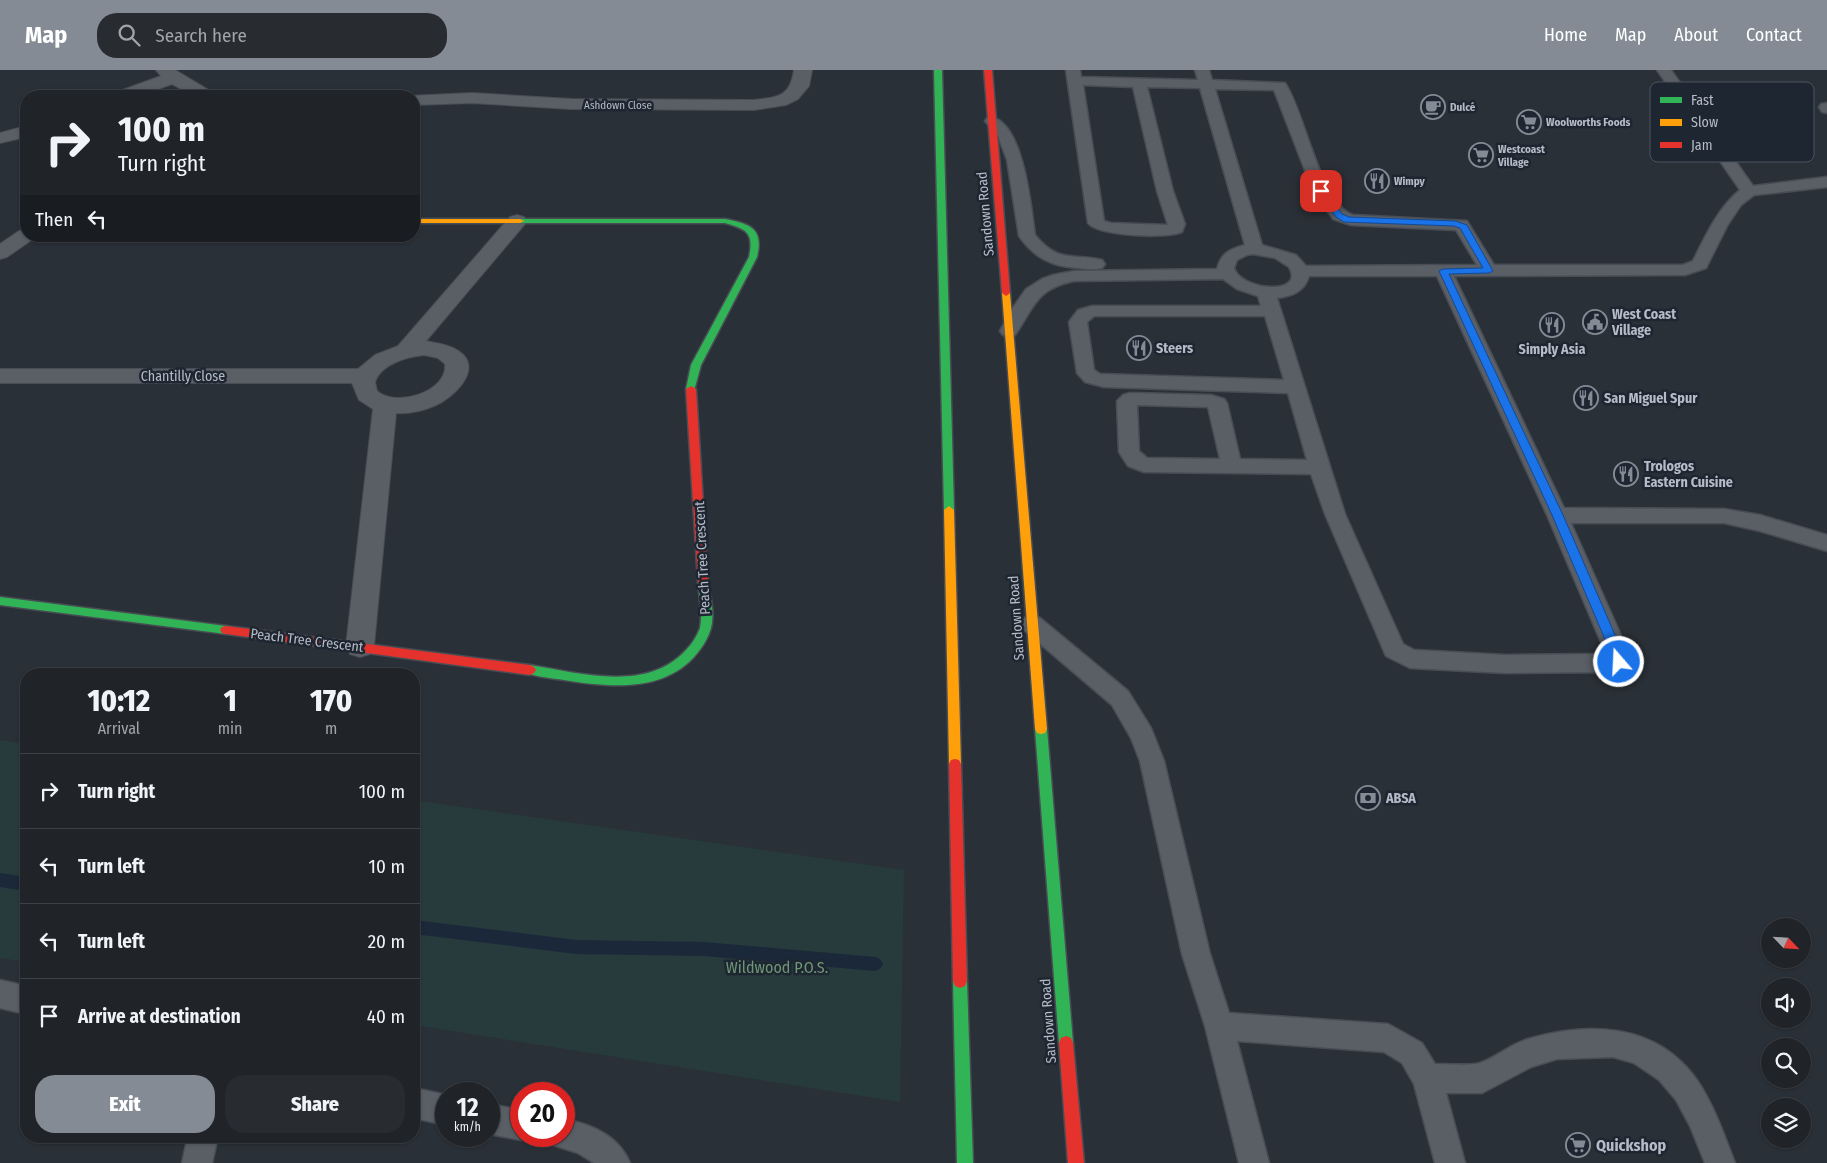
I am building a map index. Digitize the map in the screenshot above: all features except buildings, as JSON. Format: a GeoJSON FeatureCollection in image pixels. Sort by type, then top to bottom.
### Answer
{"type":"FeatureCollection","features":[{"type":"Feature","properties":{"kind":"main road"},"geometry":{"type":"LineString","coordinates":[[938,70],[965,1163]]}},
{"type":"Feature","properties":{"kind":"main road","name":"Sandown Road"},"geometry":{"type":"LineString","coordinates":[[988,70],[1076,1163]]}},
{"type":"Feature","properties":{"kind":"main road","name":"Peach Tree Crescent"},"geometry":{"type":"LineString","coordinates":[[0,601],[360,646],[622,682],[646,680],[663,674],[681,664],[692,654],[702,639],[706,626],[691,383],[696,365],[753,257],[758,244],[757,237],[751,230],[725,221],[420,221]]}},
{"type":"Feature","properties":{"kind":"street","name":"Ashdown Close"},"geometry":{"type":"LineString","coordinates":[[420,100],[472,98],[571,104],[754,105],[779,101],[793,94],[800,86],[803,70]]}},
{"type":"Feature","properties":{"kind":"street"},"geometry":{"type":"LineString","coordinates":[[136,90],[169,74],[196,90]]}},
{"type":"Feature","properties":{"kind":"street"},"geometry":{"type":"LineString","coordinates":[[1,138],[20,133]]}},
{"type":"Feature","properties":{"kind":"street"},"geometry":{"type":"LineString","coordinates":[[406,350],[517,221]]}},
{"type":"Feature","properties":{"kind":"street"},"geometry":{"type":"LineString","coordinates":[[0,253],[20,239]]}},
{"type":"Feature","properties":{"kind":"street"},"geometry":{"type":"LineString","coordinates":[[424,348],[445,353],[457,364],[458,372],[455,380],[444,391],[429,400],[403,406],[385,405],[371,398],[366,392],[364,384],[366,376],[373,367],[384,359],[406,350],[424,348]]}},
{"type":"Feature","properties":{"kind":"street","name":"Chantilly Close"},"geometry":{"type":"LineString","coordinates":[[0,376],[366,376]]}},
{"type":"Feature","properties":{"kind":"street"},"geometry":{"type":"LineString","coordinates":[[360,646],[385,405]]}},
{"type":"Feature","properties":{"kind":"lane"},"geometry":{"type":"LineString","coordinates":[[1664,70],[1672,82]]}},
{"type":"Feature","properties":{"kind":"lane"},"geometry":{"type":"LineString","coordinates":[[1139,82],[1165,191],[1178,224],[1172,230],[1101,226],[1096,223],[1074,75],[1139,82],[1203,76],[1280,86],[1321,191],[1339,216],[1351,220],[1461,225],[1489,271]]}},
{"type":"Feature","properties":{"kind":"lane"},"geometry":{"type":"LineString","coordinates":[[1203,76],[1255,249]]}},
{"type":"Feature","properties":{"kind":"lane"},"geometry":{"type":"LineString","coordinates":[[992,121],[1005,136],[1015,160],[1027,236],[1042,253],[1063,262],[1226,268],[1242,287],[1269,302],[1319,466],[1336,514],[1393,648],[1399,654],[1410,659],[1505,664],[1618,662],[1619,658],[1557,515],[1443,271]]}},
{"type":"Feature","properties":{"kind":"lane"},"geometry":{"type":"LineString","coordinates":[[1729,162],[1749,191]]}},
{"type":"Feature","properties":{"kind":"lane"},"geometry":{"type":"LineString","coordinates":[[1300,271],[1685,270],[1700,264],[1719,226],[1735,202],[1749,191],[1827,182]]}},
{"type":"Feature","properties":{"kind":"lane"},"geometry":{"type":"LineString","coordinates":[[1226,268],[1234,254],[1255,249],[1270,250],[1284,255],[1294,262],[1300,271],[1300,280],[1293,287],[1281,292],[1269,302],[1092,311],[1084,314],[1078,322],[1085,370],[1094,379],[1108,381],[1296,387]]}},
{"type":"Feature","properties":{"kind":"lane"},"geometry":{"type":"LineString","coordinates":[[1009,331],[1024,303],[1034,290],[1054,279],[1074,276],[1226,268]]}},
{"type":"Feature","properties":{"kind":"lane"},"geometry":{"type":"LineString","coordinates":[[1232,465],[1217,403],[1128,400],[1126,402],[1129,452],[1131,458],[1139,463],[1150,466],[1319,466]]}},
{"type":"Feature","properties":{"kind":"lane"},"geometry":{"type":"LineString","coordinates":[[1557,515],[1724,516],[1760,523],[1827,543]]}},
{"type":"Feature","properties":{"kind":"lane"},"geometry":{"type":"LineString","coordinates":[[1032,624],[1120,698],[1142,735],[1152,761],[1196,954],[1219,1026],[1254,1163]]}},
{"type":"Feature","properties":{"kind":"lane"},"geometry":{"type":"LineString","coordinates":[[0,994],[20,999]]}},
{"type":"Feature","properties":{"kind":"lane"},"geometry":{"type":"LineString","coordinates":[[1219,1026],[1388,1038],[1412,1053],[1427,1079],[1450,1163]]}},
{"type":"Feature","properties":{"kind":"lane"},"geometry":{"type":"LineString","coordinates":[[1427,1079],[1482,1078],[1525,1054],[1557,1045],[1613,1043],[1641,1050],[1669,1070],[1686,1090],[1701,1116],[1720,1163]]}},
{"type":"Feature","properties":{"kind":"lane"},"geometry":{"type":"LineString","coordinates":[[420,1104],[435,1108]]}},
{"type":"Feature","properties":{"kind":"lane"},"geometry":{"type":"LineString","coordinates":[[575,1136],[602,1149],[614,1163]]}},
{"type":"Feature","properties":{"kind":"lane"},"geometry":{"type":"LineString","coordinates":[[198,1163],[202,1143]]}},
{"type":"Feature","properties":{"kind":"green space"},"geometry":{"type":"Polygon","coordinates":[[[0,740],[20,743],[20,961],[0,958],[0,740]]]}},
{"type":"Feature","properties":{"kind":"green space","name":"Wildwood P.O.S."},"geometry":{"type":"Polygon","coordinates":[[[420,801],[904,870],[900,1102],[420,1026],[420,801]]]}},
{"type":"Feature","properties":{"kind":"waterway"},"geometry":{"type":"LineString","coordinates":[[0,880],[20,883]]}},
{"type":"Feature","properties":{"kind":"waterway"},"geometry":{"type":"LineString","coordinates":[[420,928],[576,947],[704,949],[875,964]]}},
{"type":"Feature","properties":{"kind":"traffic: fast"},"geometry":{"type":"LineString","coordinates":[[938,70],[949,510]]}},
{"type":"Feature","properties":{"kind":"traffic: fast"},"geometry":{"type":"LineString","coordinates":[[520,221],[725,221],[746,227],[751,231],[755,241],[753,257],[696,365],[691,389]]}},
{"type":"Feature","properties":{"kind":"traffic: fast"},"geometry":{"type":"LineString","coordinates":[[530,670],[618,681],[641,679],[662,674],[680,664],[695,648],[703,634],[706,619],[703,582]]}},
{"type":"Feature","properties":{"kind":"traffic: fast"},"geometry":{"type":"LineString","coordinates":[[0,601],[226,630]]}},
{"type":"Feature","properties":{"kind":"traffic: fast"},"geometry":{"type":"LineString","coordinates":[[1041,729],[1066,1043]]}},
{"type":"Feature","properties":{"kind":"traffic: fast"},"geometry":{"type":"LineString","coordinates":[[960,981],[965,1163]]}},
{"type":"Feature","properties":{"kind":"traffic: slow"},"geometry":{"type":"LineString","coordinates":[[420,221],[520,221]]}},
{"type":"Feature","properties":{"kind":"traffic: slow"},"geometry":{"type":"LineString","coordinates":[[1006,293],[1041,729]]}},
{"type":"Feature","properties":{"kind":"traffic: slow"},"geometry":{"type":"LineString","coordinates":[[949,510],[955,764]]}},
{"type":"Feature","properties":{"kind":"traffic: jam"},"geometry":{"type":"LineString","coordinates":[[988,70],[1006,293]]}},
{"type":"Feature","properties":{"kind":"traffic: jam"},"geometry":{"type":"LineString","coordinates":[[691,389],[703,582]]}},
{"type":"Feature","properties":{"kind":"traffic: jam"},"geometry":{"type":"LineString","coordinates":[[226,630],[530,670]]}},
{"type":"Feature","properties":{"kind":"traffic: jam"},"geometry":{"type":"LineString","coordinates":[[955,764],[960,981]]}},
{"type":"Feature","properties":{"kind":"traffic: jam"},"geometry":{"type":"LineString","coordinates":[[1066,1043],[1076,1163]]}},
{"type":"Feature","properties":{"kind":"place","name":"Dulcé"},"geometry":{"type":"Point","coordinates":[1433,107]}},
{"type":"Feature","properties":{"kind":"place","name":"Woolworths Foods"},"geometry":{"type":"Point","coordinates":[1529,122]}},
{"type":"Feature","properties":{"kind":"place","name":"Westcoast Village"},"geometry":{"type":"Point","coordinates":[1481,155]}},
{"type":"Feature","properties":{"kind":"place","name":"Wimpy"},"geometry":{"type":"Point","coordinates":[1377,181]}},
{"type":"Feature","properties":{"kind":"place","name":"West Coast Village"},"geometry":{"type":"Point","coordinates":[1595,322]}},
{"type":"Feature","properties":{"kind":"place","name":"Simply Asia"},"geometry":{"type":"Point","coordinates":[1552,325]}},
{"type":"Feature","properties":{"kind":"place","name":"Steers"},"geometry":{"type":"Point","coordinates":[1139,348]}},
{"type":"Feature","properties":{"kind":"place","name":"San Miguel Spur"},"geometry":{"type":"Point","coordinates":[1586,398]}},
{"type":"Feature","properties":{"kind":"place","name":"Trologos Eastern Cuisine"},"geometry":{"type":"Point","coordinates":[1626,474]}},
{"type":"Feature","properties":{"kind":"place","name":"ABSA"},"geometry":{"type":"Point","coordinates":[1368,798]}},
{"type":"Feature","properties":{"kind":"place","name":"Quickshop"},"geometry":{"type":"Point","coordinates":[1578,1145]}},
{"type":"Feature","properties":{"kind":"route"},"geometry":{"type":"LineString","coordinates":[[1321,191],[1339,216],[1347,220],[1455,223],[1464,227],[1489,271],[1443,271],[1557,515],[1619,658],[1619,662]]}}]}
